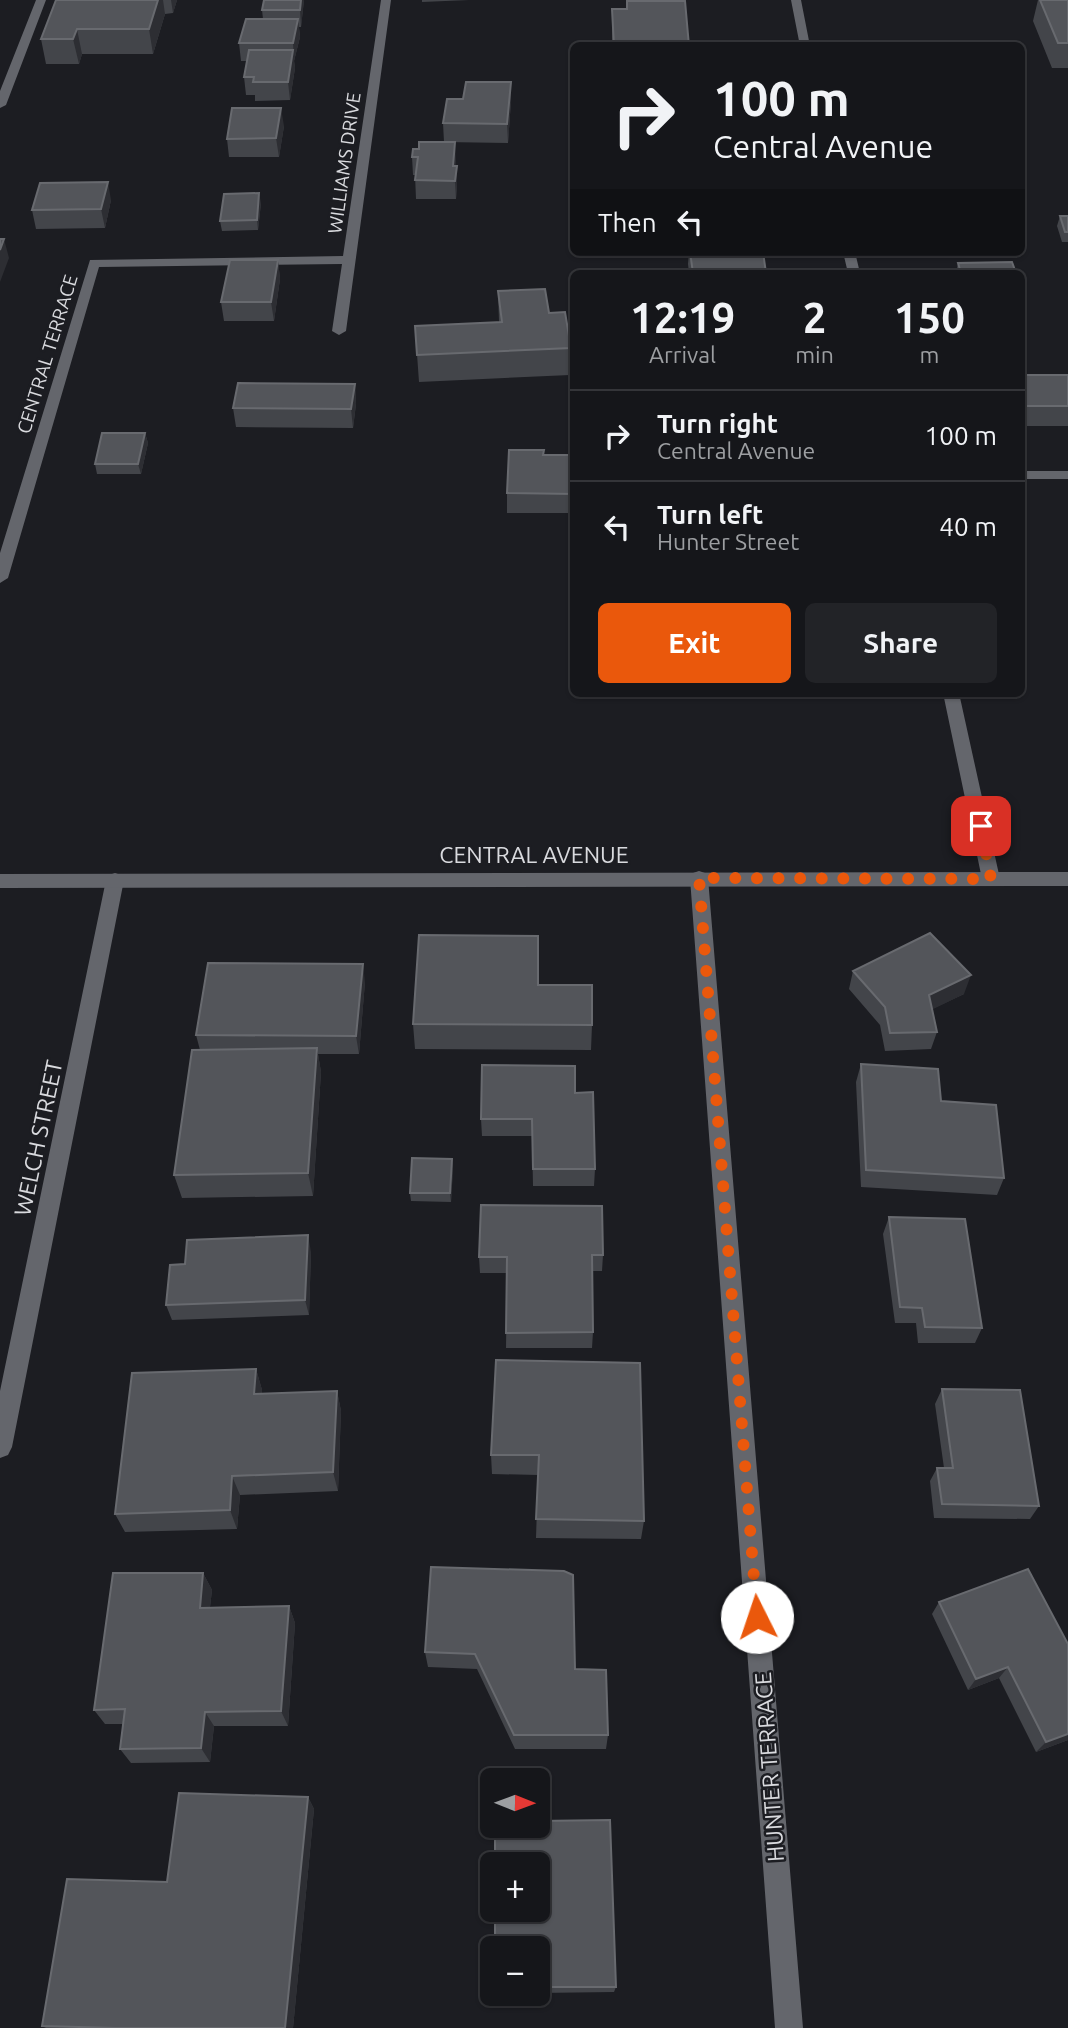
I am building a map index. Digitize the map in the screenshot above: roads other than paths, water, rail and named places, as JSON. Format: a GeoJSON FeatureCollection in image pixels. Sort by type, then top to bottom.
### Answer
{"type":"FeatureCollection","features":[{"type":"Feature","properties":{"kind":"street"},"geometry":{"type":"LineString","coordinates":[[0,105],[41,0]]}},
{"type":"Feature","properties":{"kind":"street","name":"WILLIAMS DRIVE"},"geometry":{"type":"LineString","coordinates":[[339,331],[386,0]]}},
{"type":"Feature","properties":{"kind":"street"},"geometry":{"type":"LineString","coordinates":[[796,0],[805,42]]}},
{"type":"Feature","properties":{"kind":"street","name":"CENTRAL TERRACE"},"geometry":{"type":"LineString","coordinates":[[0,578],[94,263],[348,260]]}},
{"type":"Feature","properties":{"kind":"street"},"geometry":{"type":"LineString","coordinates":[[1025,475],[1068,475]]}},
{"type":"Feature","properties":{"kind":"street"},"geometry":{"type":"LineString","coordinates":[[952,697],[991,879]]}},
{"type":"Feature","properties":{"kind":"street","name":"HUNTER TERRACE"},"geometry":{"type":"LineString","coordinates":[[699,878],[789,2028]]}},
{"type":"Feature","properties":{"kind":"street","name":"CENTRAL AVENUE"},"geometry":{"type":"LineString","coordinates":[[0,881],[1068,879]]}},
{"type":"Feature","properties":{"kind":"street","name":"WELCH STREET"},"geometry":{"type":"LineString","coordinates":[[0,1447],[115,880]]}}]}
